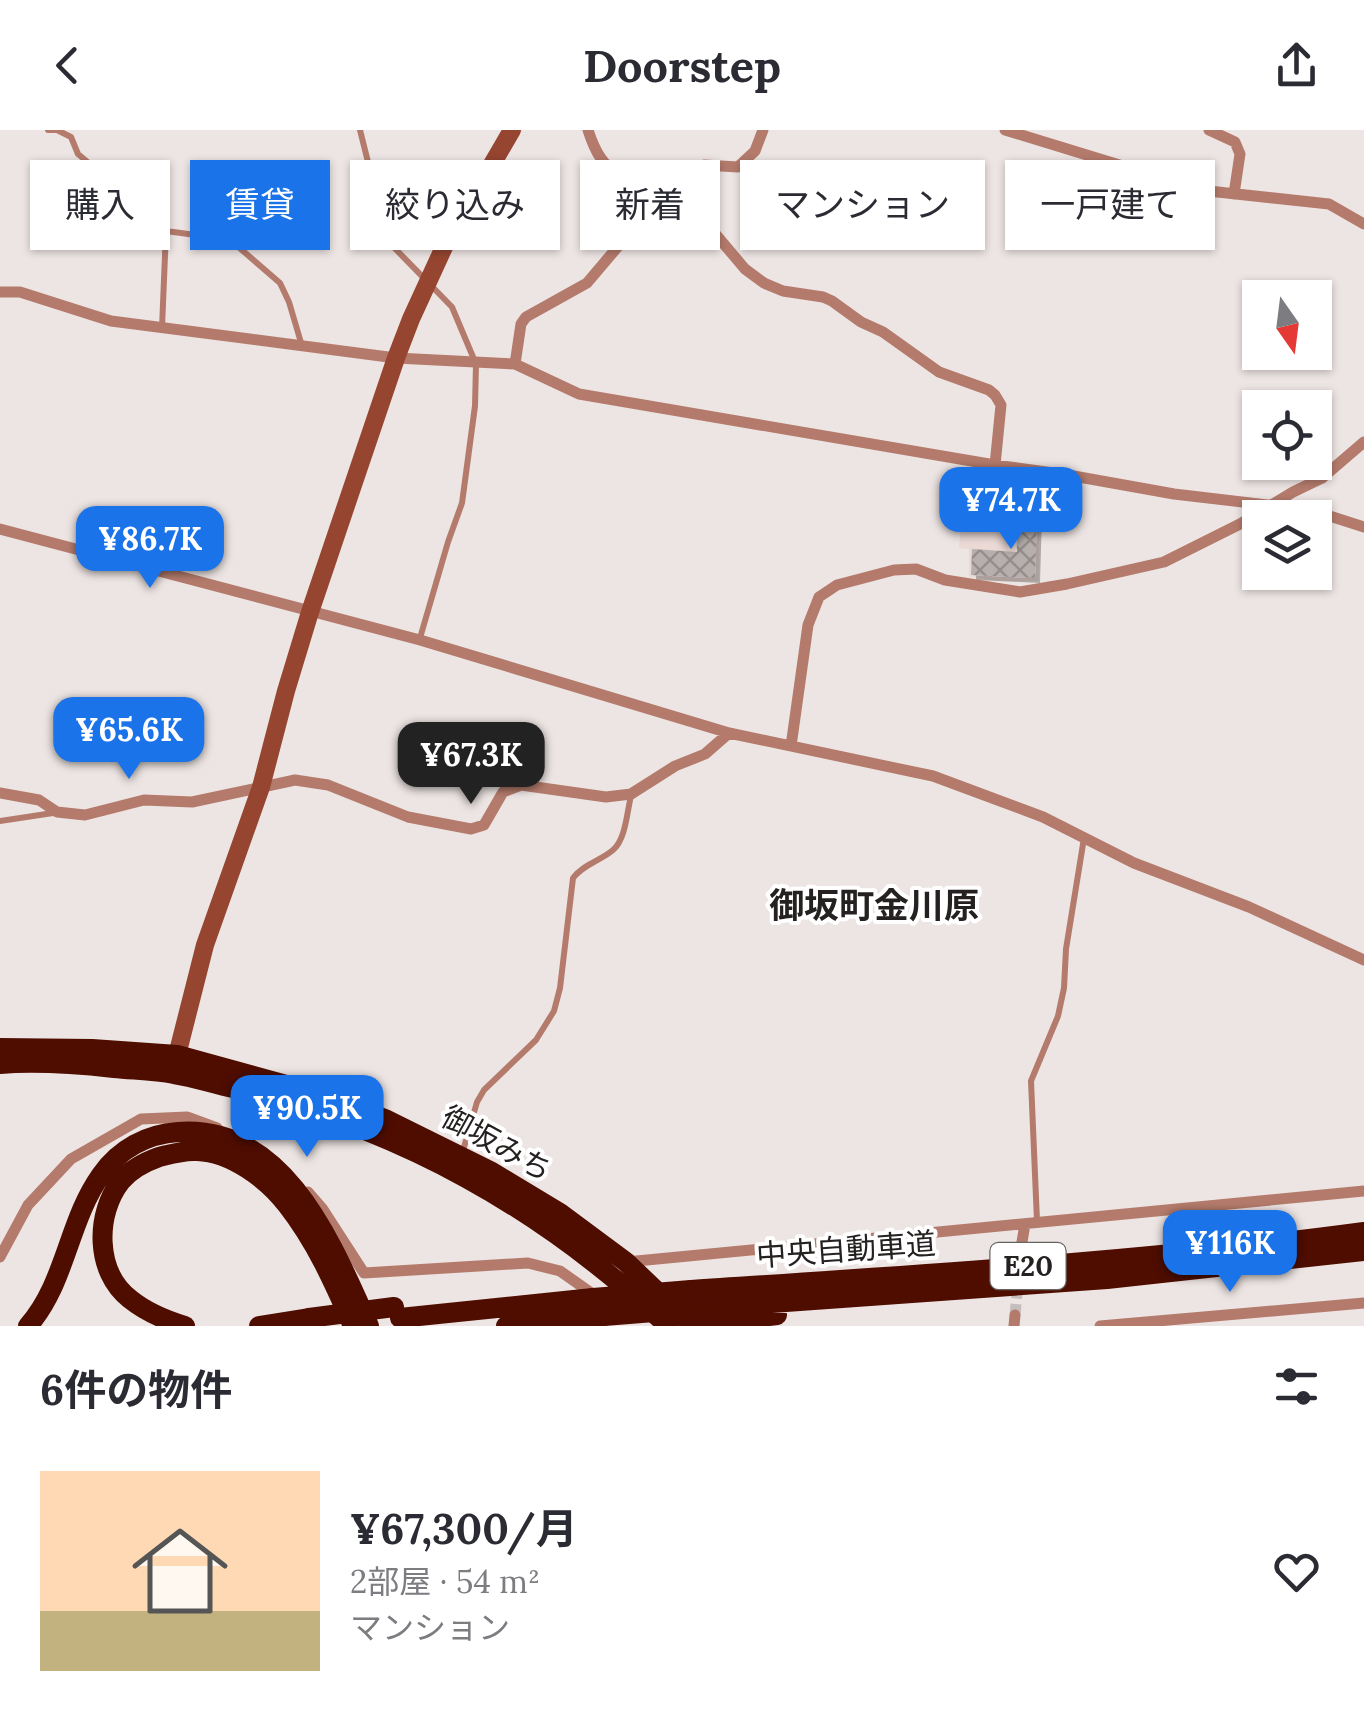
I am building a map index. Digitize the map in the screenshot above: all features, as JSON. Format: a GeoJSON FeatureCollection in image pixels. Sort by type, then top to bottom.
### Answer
{"type":"FeatureCollection","features":[{"type":"Feature","properties":{"kind":"highway","name":"御坂みち"},"geometry":{"type":"LineString","coordinates":[[0,1048],[92,1049],[326,1096],[461,1156],[560,1213],[702,1321]]}},
{"type":"Feature","properties":{"kind":"highway","name":"御坂みち"},"geometry":{"type":"LineString","coordinates":[[0,1064],[175,1064],[381,1136],[450,1168],[548,1226],[624,1285],[668,1326]]}},
{"type":"Feature","properties":{"kind":"highway"},"geometry":{"type":"LineString","coordinates":[[28,1326],[53,1287],[88,1194],[114,1159],[151,1136],[193,1131],[241,1144],[260,1155],[293,1185],[325,1231],[369,1326]]}},
{"type":"Feature","properties":{"kind":"highway"},"geometry":{"type":"LineString","coordinates":[[185,1326],[162,1320],[127,1298],[112,1278],[103,1250],[102,1225],[108,1202],[122,1179],[133,1170],[144,1162],[174,1153],[199,1151],[232,1160],[285,1202],[324,1259],[353,1326]]}},
{"type":"Feature","properties":{"kind":"highway","name":"中央自動車道"},"geometry":{"type":"LineString","coordinates":[[332,1326],[397,1313],[502,1317],[599,1307],[691,1290],[1110,1259],[1364,1232]]}},
{"type":"Feature","properties":{"kind":"highway","name":"中央自動車道"},"geometry":{"type":"LineString","coordinates":[[599,1307],[702,1321],[860,1296],[1107,1278],[1364,1251]]}},
{"type":"Feature","properties":{"kind":"highway"},"geometry":{"type":"LineString","coordinates":[[259,1326],[310,1318],[397,1313]]}},
{"type":"Feature","properties":{"kind":"street"},"geometry":{"type":"LineString","coordinates":[[175,1064],[205,945],[260,786],[310,612],[396,358],[444,247],[512,130]]}},
{"type":"Feature","properties":{"kind":"street"},"geometry":{"type":"LineString","coordinates":[[588,130],[594,149],[603,160]]}},
{"type":"Feature","properties":{"kind":"street"},"geometry":{"type":"LineString","coordinates":[[720,165],[738,167],[756,152],[763,130]]}},
{"type":"Feature","properties":{"kind":"street"},"geometry":{"type":"LineString","coordinates":[[1004,130],[1190,189],[1329,204],[1364,224]]}},
{"type":"Feature","properties":{"kind":"street"},"geometry":{"type":"LineString","coordinates":[[1209,130],[1234,142],[1240,154],[1234,194]]}},
{"type":"Feature","properties":{"kind":"street"},"geometry":{"type":"LineString","coordinates":[[720,239],[745,269],[764,283],[783,292],[832,301],[939,372],[996,394],[1002,406],[994,465]]}},
{"type":"Feature","properties":{"kind":"street"},"geometry":{"type":"LineString","coordinates":[[515,364],[520,324],[526,316],[586,283],[615,250]]}},
{"type":"Feature","properties":{"kind":"street"},"geometry":{"type":"LineString","coordinates":[[0,292],[20,292],[112,321],[162,328],[396,358],[515,364],[578,394],[1242,503]]}},
{"type":"Feature","properties":{"kind":"street"},"geometry":{"type":"LineString","coordinates":[[1283,500],[1322,478],[1364,442]]}},
{"type":"Feature","properties":{"kind":"street"},"geometry":{"type":"LineString","coordinates":[[1332,517],[1364,527]]}},
{"type":"Feature","properties":{"kind":"street"},"geometry":{"type":"LineString","coordinates":[[791,746],[808,625],[819,597],[837,585],[894,570],[916,569],[945,580],[1020,592],[1164,562],[1242,523]]}},
{"type":"Feature","properties":{"kind":"street"},"geometry":{"type":"LineString","coordinates":[[0,530],[420,640],[729,732],[933,776],[1043,817],[1134,863],[1250,906],[1364,960]]}},
{"type":"Feature","properties":{"kind":"street"},"geometry":{"type":"LineString","coordinates":[[0,794],[39,800],[57,812],[86,814],[144,800],[192,802],[295,780],[328,785],[408,817],[471,829],[484,825],[503,792],[521,786],[606,796],[632,794],[674,766],[705,754],[729,732]]}},
{"type":"Feature","properties":{"kind":"street"},"geometry":{"type":"LineString","coordinates":[[0,1257],[28,1205],[71,1159],[142,1119],[186,1117],[242,1136],[286,1168],[322,1208],[364,1273],[528,1263],[560,1271],[638,1326]]}},
{"type":"Feature","properties":{"kind":"street"},"geometry":{"type":"LineString","coordinates":[[626,1262],[1364,1191]]}},
{"type":"Feature","properties":{"kind":"street"},"geometry":{"type":"LineString","coordinates":[[1022,1242],[1031,1223]]}},
{"type":"Feature","properties":{"kind":"street"},"geometry":{"type":"LineString","coordinates":[[1100,1326],[1364,1304]]}},
{"type":"Feature","properties":{"kind":"lane"},"geometry":{"type":"LineString","coordinates":[[48,130],[71,137],[85,160]]}},
{"type":"Feature","properties":{"kind":"lane"},"geometry":{"type":"LineString","coordinates":[[360,130],[372,174],[370,216],[376,229],[452,306],[476,364],[475,406],[462,503],[420,640]]}},
{"type":"Feature","properties":{"kind":"lane"},"geometry":{"type":"LineString","coordinates":[[170,232],[236,244],[280,283],[302,346]]}},
{"type":"Feature","properties":{"kind":"lane"},"geometry":{"type":"LineString","coordinates":[[162,328],[165,250]]}},
{"type":"Feature","properties":{"kind":"lane"},"geometry":{"type":"LineString","coordinates":[[461,1156],[484,1090],[536,1040],[554,1012],[573,878],[620,841],[632,794]]}},
{"type":"Feature","properties":{"kind":"lane"},"geometry":{"type":"LineString","coordinates":[[0,821],[57,812]]}},
{"type":"Feature","properties":{"kind":"lane"},"geometry":{"type":"LineString","coordinates":[[1031,1223],[1031,1081],[1058,1016],[1084,838]]}},
{"type":"Feature","properties":{"kind":"shaded area"},"geometry":{"type":"Polygon","coordinates":[[[966,469],[1047,476],[1039,528],[1038,581],[969,577],[969,549],[959,548],[966,469]]]}},
{"type":"Feature","properties":{"kind":"building"},"geometry":{"type":"Polygon","coordinates":[[[1016,509],[1037,509],[1035,578],[971,575],[972,549],[1017,552],[1016,509]]]}},
{"type":"Feature","properties":{"kind":"tunnel"},"geometry":{"type":"LineString","coordinates":[[1015,1315],[1022,1242]]}},
{"type":"Feature","properties":{"kind":"district","name":"御坂町金川原"},"geometry":{"type":"Point","coordinates":[874,905]}}]}
